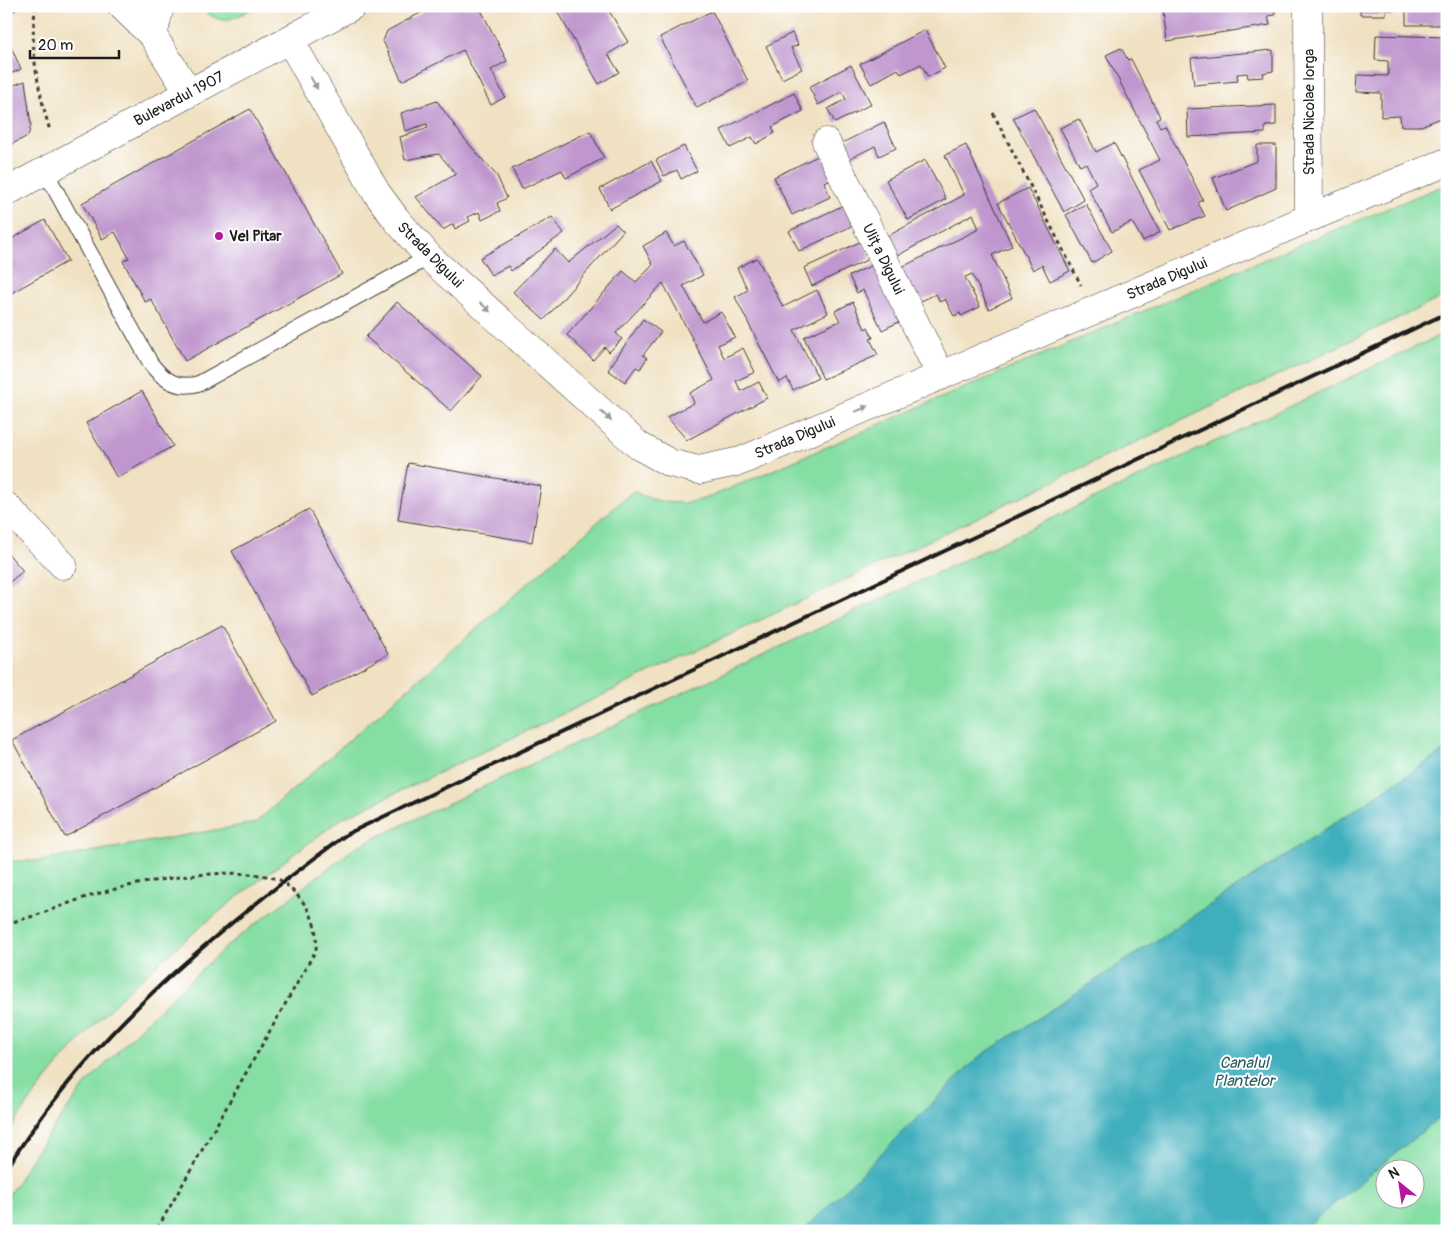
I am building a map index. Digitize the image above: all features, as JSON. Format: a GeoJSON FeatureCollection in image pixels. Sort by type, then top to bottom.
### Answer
{"type":"FeatureCollection","features":[{"type":"Feature","properties":{"kind":"street"},"geometry":{"type":"LineString","coordinates":[[122,6],[153,36],[189,93]]}},
{"type":"Feature","properties":{"kind":"street"},"geometry":{"type":"LineString","coordinates":[[153,36],[160,6]]}},
{"type":"Feature","properties":{"kind":"street","name":"Bulevardul 1907"},"geometry":{"type":"LineString","coordinates":[[6,192],[352,6]]}},
{"type":"Feature","properties":{"kind":"street","name":"Strada Nicolae Iorga"},"geometry":{"type":"LineString","coordinates":[[1308,6],[1309,218]]}},
{"type":"Feature","properties":{"kind":"street","name":"Strada Digului"},"geometry":{"type":"LineString","coordinates":[[290,40],[376,192],[428,257],[640,446],[670,463],[698,470],[741,461],[1309,218],[1447,162]]}},
{"type":"Feature","properties":{"kind":"street","name":"Ulița Digului"},"geometry":{"type":"LineString","coordinates":[[826,142],[941,376]]}},
{"type":"Feature","properties":{"kind":"street"},"geometry":{"type":"LineString","coordinates":[[6,506],[63,565]]}},
{"type":"Feature","properties":{"kind":"lane"},"geometry":{"type":"LineString","coordinates":[[45,171],[151,364],[164,379],[181,386],[200,382],[428,257]]}},
{"type":"Feature","properties":{"kind":"path"},"geometry":{"type":"LineString","coordinates":[[36,6],[34,50],[38,84],[50,131]]}},
{"type":"Feature","properties":{"kind":"path"},"geometry":{"type":"LineString","coordinates":[[993,113],[1094,310]]}},
{"type":"Feature","properties":{"kind":"path"},"geometry":{"type":"LineString","coordinates":[[6,923],[134,884],[206,875],[240,874],[273,878],[282,881],[308,908],[317,934],[316,950],[156,1231]]}},
{"type":"Feature","properties":{"kind":"green space"},"geometry":{"type":"Polygon","coordinates":[[[200,6],[256,6],[234,18],[221,20],[214,18],[200,6]]]}},
{"type":"Feature","properties":{"kind":"green space"},"geometry":{"type":"Polygon","coordinates":[[[1447,184],[1447,295],[341,819],[204,924],[158,963],[75,1046],[38,1090],[6,1137],[6,861],[39,861],[255,823],[633,491],[652,499],[671,503],[690,502],[710,497],[1291,248],[1447,184]]]}},
{"type":"Feature","properties":{"kind":"green space"},"geometry":{"type":"Polygon","coordinates":[[[1447,332],[1447,749],[979,1057],[803,1231],[6,1231],[6,1200],[35,1153],[86,1084],[148,1020],[227,946],[356,847],[1447,332]]]}},
{"type":"Feature","properties":{"kind":"green space"},"geometry":{"type":"Polygon","coordinates":[[[1447,1111],[1447,1231],[1301,1231],[1376,1169],[1376,1210],[1426,1210],[1426,1160],[1387,1160],[1447,1111]]]}},
{"type":"Feature","properties":{"kind":"water","name":"Canalul Plantelor"},"geometry":{"type":"Polygon","coordinates":[[[1447,749],[1447,1111],[1387,1160],[1376,1160],[1376,1169],[1301,1231],[803,1231],[979,1057],[1447,749]]]}},
{"type":"Feature","properties":{"kind":"building"},"geometry":{"type":"Polygon","coordinates":[[[6,6],[22,6],[6,16],[6,6]]]}},
{"type":"Feature","properties":{"kind":"building"},"geometry":{"type":"Polygon","coordinates":[[[433,6],[479,6],[507,61],[491,70],[505,97],[491,105],[463,50],[402,81],[383,41],[387,31],[433,6]]]}},
{"type":"Feature","properties":{"kind":"building"},"geometry":{"type":"Polygon","coordinates":[[[554,6],[606,6],[628,42],[608,54],[619,72],[599,84],[554,6]]]}},
{"type":"Feature","properties":{"kind":"building"},"geometry":{"type":"Polygon","coordinates":[[[1189,6],[1275,6],[1275,15],[1268,16],[1270,25],[1167,41],[1163,10],[1189,6]]]}},
{"type":"Feature","properties":{"kind":"building"},"geometry":{"type":"Polygon","coordinates":[[[1342,6],[1447,6],[1447,25],[1406,25],[1406,10],[1386,10],[1386,15],[1360,15],[1360,9],[1342,9],[1342,6]]]}},
{"type":"Feature","properties":{"kind":"building"},"geometry":{"type":"Polygon","coordinates":[[[712,11],[748,81],[697,108],[660,37],[712,11]]]}},
{"type":"Feature","properties":{"kind":"building"},"geometry":{"type":"Polygon","coordinates":[[[925,30],[945,68],[928,77],[921,64],[901,74],[898,69],[871,84],[860,64],[925,30]]]}},
{"type":"Feature","properties":{"kind":"building"},"geometry":{"type":"Polygon","coordinates":[[[792,33],[798,45],[791,48],[802,69],[782,79],[766,46],[792,33]]]}},
{"type":"Feature","properties":{"kind":"building"},"geometry":{"type":"Polygon","coordinates":[[[1376,35],[1447,37],[1447,110],[1442,110],[1441,118],[1421,126],[1401,126],[1400,116],[1381,117],[1381,93],[1356,92],[1357,75],[1388,76],[1388,61],[1375,60],[1376,35]]]}},
{"type":"Feature","properties":{"kind":"building"},"geometry":{"type":"Polygon","coordinates":[[[6,36],[21,69],[6,76],[6,36]]]}},
{"type":"Feature","properties":{"kind":"building"},"geometry":{"type":"Polygon","coordinates":[[[1121,48],[1128,60],[1131,59],[1160,117],[1156,119],[1160,127],[1165,125],[1203,200],[1198,203],[1205,216],[1170,230],[1139,170],[1160,160],[1106,55],[1121,48]]]}},
{"type":"Feature","properties":{"kind":"building"},"geometry":{"type":"Polygon","coordinates":[[[1273,50],[1273,71],[1263,73],[1264,77],[1248,78],[1247,73],[1237,74],[1238,81],[1194,85],[1191,58],[1273,50]]]}},
{"type":"Feature","properties":{"kind":"building"},"geometry":{"type":"Polygon","coordinates":[[[851,65],[871,104],[835,123],[828,109],[846,99],[842,92],[818,105],[809,87],[851,65]]]}},
{"type":"Feature","properties":{"kind":"building"},"geometry":{"type":"Polygon","coordinates":[[[25,81],[31,125],[28,136],[6,147],[6,88],[25,81]]]}},
{"type":"Feature","properties":{"kind":"building"},"geometry":{"type":"Polygon","coordinates":[[[794,93],[803,111],[772,127],[775,133],[756,144],[752,137],[730,148],[721,130],[794,93]]]}},
{"type":"Feature","properties":{"kind":"building"},"geometry":{"type":"Polygon","coordinates":[[[437,101],[462,136],[497,176],[507,198],[497,203],[500,211],[482,220],[479,212],[468,217],[470,221],[455,229],[453,224],[443,230],[416,197],[456,174],[439,154],[405,160],[400,137],[428,128],[427,124],[405,131],[401,113],[437,101]]]}},
{"type":"Feature","properties":{"kind":"building"},"geometry":{"type":"Polygon","coordinates":[[[1276,105],[1276,125],[1265,126],[1265,133],[1188,137],[1187,109],[1276,105]]]}},
{"type":"Feature","properties":{"kind":"building"},"geometry":{"type":"Polygon","coordinates":[[[1034,108],[1084,200],[1064,212],[1013,118],[1034,108]]]}},
{"type":"Feature","properties":{"kind":"building","name":"Vel Pitar"},"geometry":{"type":"Polygon","coordinates":[[[250,109],[342,274],[185,361],[151,299],[145,302],[123,261],[129,258],[115,232],[102,239],[82,203],[250,109]]]}},
{"type":"Feature","properties":{"kind":"building"},"geometry":{"type":"Polygon","coordinates":[[[1079,119],[1096,152],[1114,143],[1160,232],[1143,241],[1132,222],[1112,232],[1088,188],[1096,183],[1086,163],[1080,166],[1060,128],[1079,119]]]}},
{"type":"Feature","properties":{"kind":"building"},"geometry":{"type":"Polygon","coordinates":[[[884,122],[896,148],[879,156],[875,146],[845,161],[838,145],[884,122]]]}},
{"type":"Feature","properties":{"kind":"building"},"geometry":{"type":"Polygon","coordinates":[[[590,131],[604,158],[566,178],[562,170],[522,189],[512,169],[590,131]]]}},
{"type":"Feature","properties":{"kind":"building"},"geometry":{"type":"Polygon","coordinates":[[[966,145],[1012,246],[992,255],[1012,298],[989,309],[972,274],[965,277],[980,307],[961,316],[960,313],[954,316],[945,299],[940,302],[936,294],[917,303],[900,268],[979,229],[973,214],[897,256],[886,237],[964,195],[945,155],[966,145]]]}},
{"type":"Feature","properties":{"kind":"building"},"geometry":{"type":"Polygon","coordinates":[[[1257,145],[1276,145],[1276,188],[1226,211],[1213,178],[1257,161],[1257,145]]]}},
{"type":"Feature","properties":{"kind":"building"},"geometry":{"type":"Polygon","coordinates":[[[684,146],[697,171],[681,179],[677,170],[664,176],[656,160],[684,146]]]}},
{"type":"Feature","properties":{"kind":"building"},"geometry":{"type":"Polygon","coordinates":[[[822,154],[833,178],[824,182],[830,197],[792,215],[774,177],[822,154]]]}},
{"type":"Feature","properties":{"kind":"building"},"geometry":{"type":"Polygon","coordinates":[[[925,160],[946,199],[908,220],[886,180],[925,160]]]}},
{"type":"Feature","properties":{"kind":"building"},"geometry":{"type":"Polygon","coordinates":[[[651,161],[662,181],[610,209],[600,189],[651,161]]]}},
{"type":"Feature","properties":{"kind":"building"},"geometry":{"type":"Polygon","coordinates":[[[1028,188],[1070,271],[1050,281],[1042,265],[1033,270],[998,203],[1028,188]]]}},
{"type":"Feature","properties":{"kind":"building"},"geometry":{"type":"Polygon","coordinates":[[[1086,204],[1112,251],[1092,263],[1066,215],[1086,204]]]}},
{"type":"Feature","properties":{"kind":"building"},"geometry":{"type":"Polygon","coordinates":[[[844,205],[854,225],[799,251],[789,231],[844,205]]]}},
{"type":"Feature","properties":{"kind":"building"},"geometry":{"type":"Polygon","coordinates":[[[552,217],[564,233],[511,271],[508,266],[491,275],[480,258],[552,217]]]}},
{"type":"Feature","properties":{"kind":"building"},"geometry":{"type":"Polygon","coordinates":[[[45,220],[68,261],[6,296],[6,242],[45,220]]]}},
{"type":"Feature","properties":{"kind":"building"},"geometry":{"type":"Polygon","coordinates":[[[616,224],[623,231],[544,320],[513,292],[555,249],[568,263],[616,224]]]}},
{"type":"Feature","properties":{"kind":"building"},"geometry":{"type":"Polygon","coordinates":[[[666,233],[674,246],[684,241],[703,275],[683,286],[703,322],[721,312],[735,337],[718,345],[724,358],[743,348],[755,372],[736,381],[741,391],[759,382],[767,398],[687,440],[667,417],[694,403],[690,393],[714,380],[663,283],[616,333],[622,339],[609,352],[605,347],[593,360],[567,335],[623,271],[636,282],[653,265],[643,246],[666,233]]]}},
{"type":"Feature","properties":{"kind":"building"},"geometry":{"type":"Polygon","coordinates":[[[862,241],[871,258],[812,286],[804,268],[862,241]]]}},
{"type":"Feature","properties":{"kind":"building"},"geometry":{"type":"Polygon","coordinates":[[[757,258],[783,307],[817,290],[828,313],[794,330],[818,378],[793,390],[787,378],[779,383],[735,297],[748,290],[737,268],[757,258]]]}},
{"type":"Feature","properties":{"kind":"building"},"geometry":{"type":"Polygon","coordinates":[[[875,264],[903,320],[882,330],[863,290],[857,293],[849,276],[875,264]]]}},
{"type":"Feature","properties":{"kind":"building"},"geometry":{"type":"Polygon","coordinates":[[[397,302],[482,376],[451,411],[366,337],[397,302]]]}},
{"type":"Feature","properties":{"kind":"building"},"geometry":{"type":"Polygon","coordinates":[[[853,302],[865,329],[868,327],[873,338],[870,339],[878,355],[823,379],[804,337],[840,321],[835,311],[853,302]]]}},
{"type":"Feature","properties":{"kind":"building"},"geometry":{"type":"Polygon","coordinates":[[[643,319],[661,332],[643,355],[647,358],[640,369],[636,367],[625,382],[608,370],[643,319]]]}},
{"type":"Feature","properties":{"kind":"building"},"geometry":{"type":"Polygon","coordinates":[[[142,391],[173,446],[117,478],[86,423],[142,391]]]}},
{"type":"Feature","properties":{"kind":"building"},"geometry":{"type":"Polygon","coordinates":[[[408,463],[541,486],[532,542],[398,520],[408,463]]]}},
{"type":"Feature","properties":{"kind":"building"},"geometry":{"type":"Polygon","coordinates":[[[309,509],[388,654],[312,696],[232,551],[309,509]]]}},
{"type":"Feature","properties":{"kind":"building"},"geometry":{"type":"Polygon","coordinates":[[[6,551],[23,571],[6,585],[6,551]]]}},
{"type":"Feature","properties":{"kind":"building"},"geometry":{"type":"Polygon","coordinates":[[[222,625],[276,721],[65,837],[12,740],[222,625]]]}},
{"type":"Feature","properties":{"kind":"railway"},"geometry":{"type":"LineString","coordinates":[[6,1170],[39,1120],[117,1028],[160,986],[251,907],[347,834],[1447,313]]}},
{"type":"Feature","properties":{"kind":"place","name":"Vel Pitar"},"geometry":{"type":"Point","coordinates":[219,236]}}]}
